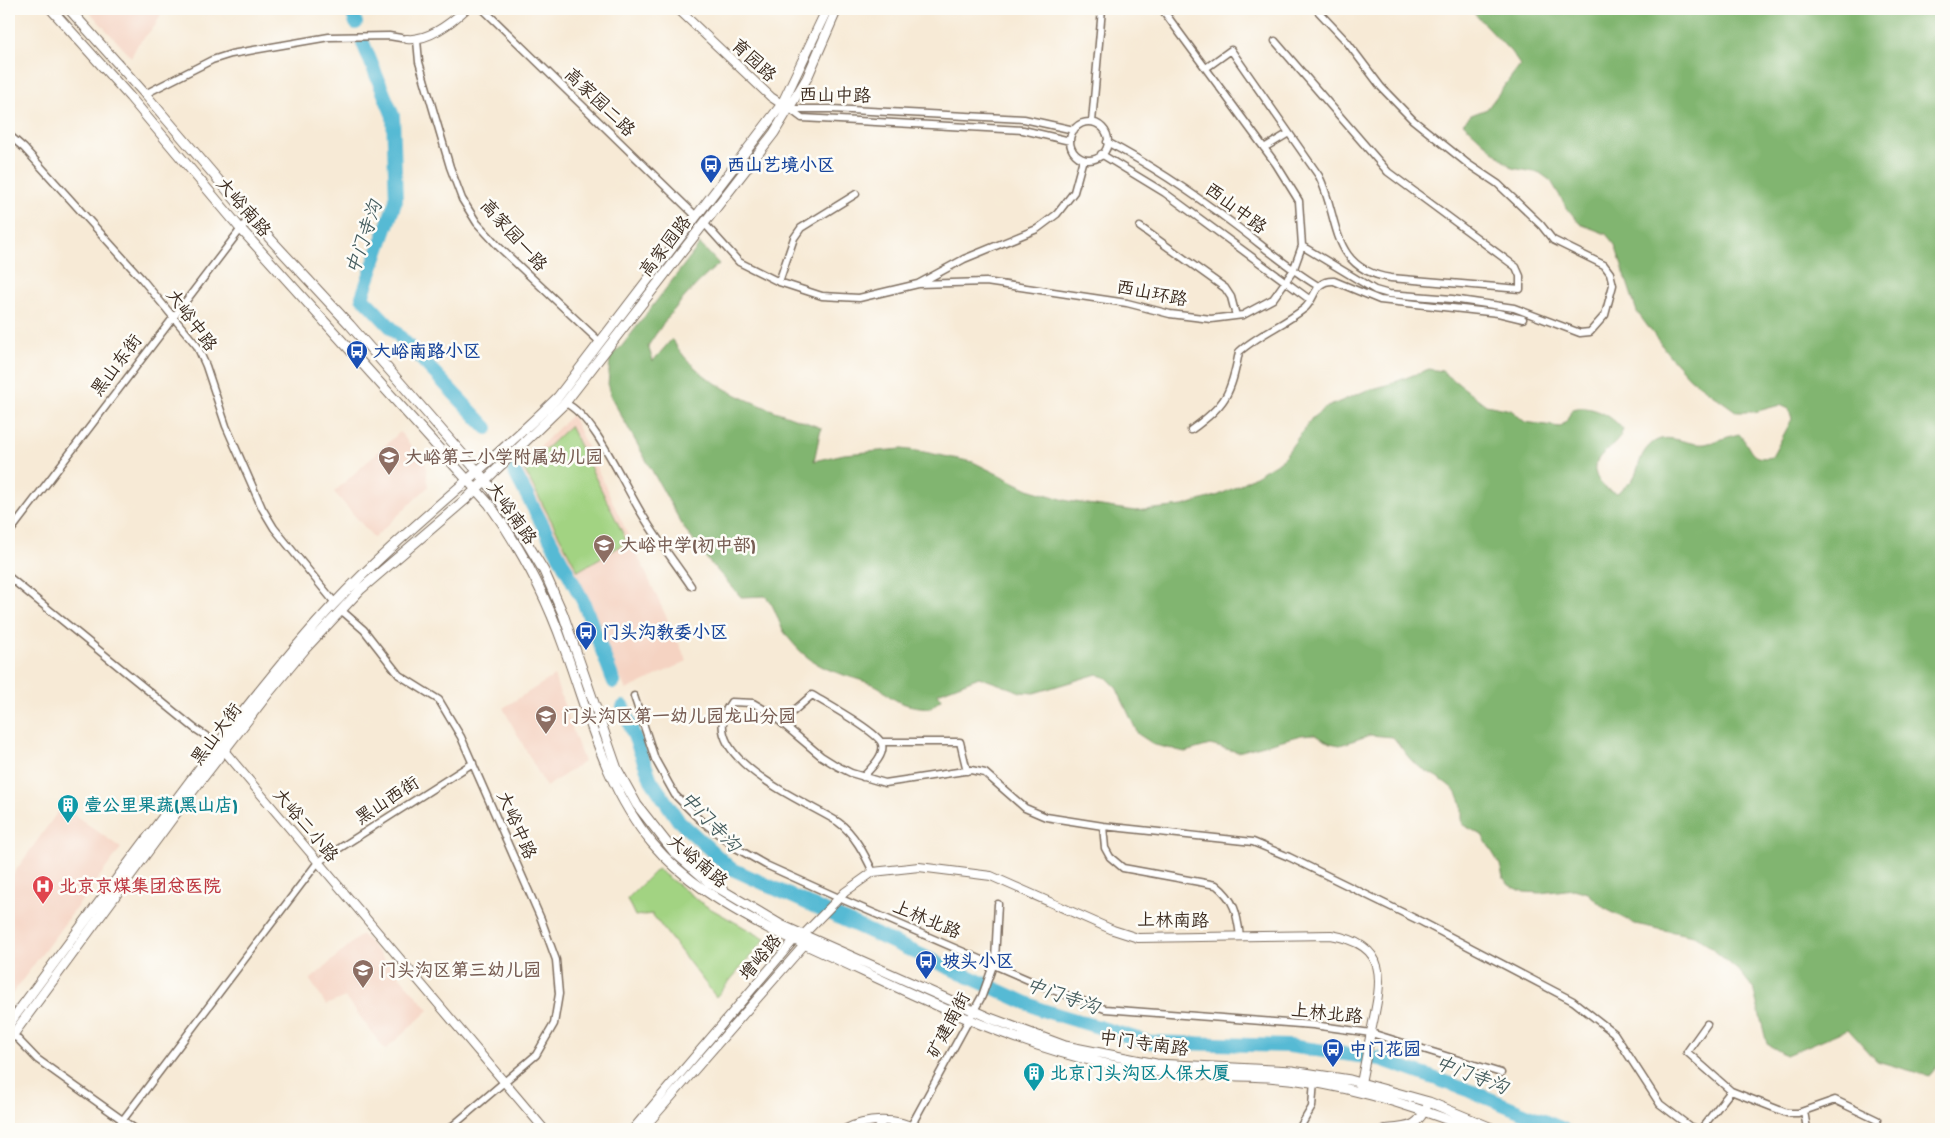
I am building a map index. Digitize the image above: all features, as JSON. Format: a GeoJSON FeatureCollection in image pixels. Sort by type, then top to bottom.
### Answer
{"type":"FeatureCollection","features":[{"type":"Feature","properties":{"kind":"main road","name":"大峪南路"},"geometry":{"type":"LineString","coordinates":[[51,9],[130,98],[240,228],[468,480],[509,532],[528,565],[564,646],[606,767],[622,800],[652,843],[695,884],[736,911],[794,940]]}},
{"type":"Feature","properties":{"kind":"main road","name":"大峪南路"},"geometry":{"type":"LineString","coordinates":[[69,9],[146,94],[250,217],[350,325],[486,481],[544,571],[563,614],[617,769],[637,806],[674,852],[710,883],[781,925],[804,934]]}},
{"type":"Feature","properties":{"kind":"main road","name":"高家园路"},"geometry":{"type":"LineString","coordinates":[[786,107],[827,9]]}},
{"type":"Feature","properties":{"kind":"main road","name":"高家园路"},"geometry":{"type":"LineString","coordinates":[[486,481],[564,403],[786,107],[807,78],[837,9]]}},
{"type":"Feature","properties":{"kind":"main road","name":"高家园路"},"geometry":{"type":"LineString","coordinates":[[479,472],[558,397],[600,342],[701,220]]}},
{"type":"Feature","properties":{"kind":"main road","name":"黑山大街"},"geometry":{"type":"LineString","coordinates":[[11,1037],[222,747],[264,683],[335,603],[388,552],[479,472]]}},
{"type":"Feature","properties":{"kind":"main road","name":"黑山大街"},"geometry":{"type":"LineString","coordinates":[[9,1024],[178,794],[222,747],[361,589],[486,481]]}},
{"type":"Feature","properties":{"kind":"main road","name":"中门寺南路"},"geometry":{"type":"LineString","coordinates":[[804,934],[975,1011],[1056,1043],[1156,1064],[1239,1067],[1360,1087],[1427,1106],[1494,1129]]}},
{"type":"Feature","properties":{"kind":"main road","name":"中门寺南路"},"geometry":{"type":"LineString","coordinates":[[794,940],[1008,1036],[1061,1054],[1149,1072],[1314,1078]]}},
{"type":"Feature","properties":{"kind":"main road","name":"中门寺南路"},"geometry":{"type":"LineString","coordinates":[[1427,1106],[1472,1129]]}},
{"type":"Feature","properties":{"kind":"street"},"geometry":{"type":"LineString","coordinates":[[146,94],[212,60],[231,54],[329,38],[389,36],[417,40],[437,31],[466,9]]}},
{"type":"Feature","properties":{"kind":"street","name":"高家园二路"},"geometry":{"type":"LineString","coordinates":[[483,9],[701,220]]}},
{"type":"Feature","properties":{"kind":"street","name":"育园路"},"geometry":{"type":"LineString","coordinates":[[678,9],[771,97],[786,107]]}},
{"type":"Feature","properties":{"kind":"street"},"geometry":{"type":"LineString","coordinates":[[1092,122],[1102,9]]}},
{"type":"Feature","properties":{"kind":"street","name":"西山环路"},"geometry":{"type":"LineString","coordinates":[[701,220],[740,262],[779,282],[822,296],[859,298],[918,284],[986,282],[1127,303],[1179,315],[1211,319],[1243,315],[1273,299],[1293,271],[1302,246],[1299,201],[1264,148],[1162,9]]}},
{"type":"Feature","properties":{"kind":"street"},"geometry":{"type":"LineString","coordinates":[[1302,246],[1375,290],[1389,294],[1452,299],[1514,308],[1580,333],[1590,332],[1605,315],[1613,285],[1610,272],[1604,265],[1554,240],[1498,184],[1468,164],[1413,120],[1381,87],[1347,42],[1316,9]]}},
{"type":"Feature","properties":{"kind":"street","name":"高家园一路"},"geometry":{"type":"LineString","coordinates":[[417,40],[419,62],[450,168],[462,199],[478,223],[499,247],[600,342]]}},
{"type":"Feature","properties":{"kind":"street"},"geometry":{"type":"LineString","coordinates":[[1206,68],[1230,50],[1319,176],[1329,196],[1337,239],[1346,252],[1375,276],[1520,289],[1520,276],[1516,267],[1388,172],[1275,42]]}},
{"type":"Feature","properties":{"kind":"street","name":"西山中路"},"geometry":{"type":"LineString","coordinates":[[786,107],[1024,119],[1074,130]]}},
{"type":"Feature","properties":{"kind":"street","name":"西山中路"},"geometry":{"type":"LineString","coordinates":[[786,107],[802,118],[1023,130],[1070,141]]}},
{"type":"Feature","properties":{"kind":"street"},"geometry":{"type":"LineString","coordinates":[[1092,122],[1101,127],[1107,142],[1101,154],[1094,158],[1083,159],[1074,153],[1070,141],[1074,130],[1080,124],[1092,122]]}},
{"type":"Feature","properties":{"kind":"street"},"geometry":{"type":"LineString","coordinates":[[1264,148],[1288,133]]}},
{"type":"Feature","properties":{"kind":"street","name":"大峪中路"},"geometry":{"type":"LineString","coordinates":[[9,136],[24,148],[173,315],[197,346],[206,366],[226,426],[262,508],[274,528],[335,603]]}},
{"type":"Feature","properties":{"kind":"street","name":"西山中路"},"geometry":{"type":"LineString","coordinates":[[1107,142],[1170,178],[1236,226],[1293,271],[1318,286]]}},
{"type":"Feature","properties":{"kind":"street","name":"西山中路"},"geometry":{"type":"LineString","coordinates":[[1101,154],[1165,193],[1310,299]]}},
{"type":"Feature","properties":{"kind":"street"},"geometry":{"type":"LineString","coordinates":[[918,284],[964,259],[1037,229],[1057,214],[1074,192],[1083,159]]}},
{"type":"Feature","properties":{"kind":"street"},"geometry":{"type":"LineString","coordinates":[[779,282],[794,238],[801,228],[856,194]]}},
{"type":"Feature","properties":{"kind":"street","name":"黑山东街"},"geometry":{"type":"LineString","coordinates":[[9,533],[173,315],[250,217]]}},
{"type":"Feature","properties":{"kind":"street"},"geometry":{"type":"LineString","coordinates":[[1140,227],[1225,288],[1231,297],[1236,316]]}},
{"type":"Feature","properties":{"kind":"street"},"geometry":{"type":"LineString","coordinates":[[1191,430],[1223,404],[1234,379],[1239,352],[1307,306],[1318,286],[1327,280],[1334,281],[1380,300],[1498,314],[1523,319]]}},
{"type":"Feature","properties":{"kind":"street"},"geometry":{"type":"LineString","coordinates":[[564,403],[576,408],[593,429],[645,520],[691,586]]}},
{"type":"Feature","properties":{"kind":"street","name":"大峪二小路"},"geometry":{"type":"LineString","coordinates":[[9,577],[194,728],[222,747],[544,1129]]}},
{"type":"Feature","properties":{"kind":"street","name":"大峪中路"},"geometry":{"type":"LineString","coordinates":[[341,610],[360,626],[399,675],[438,700],[461,737],[525,880],[556,960],[559,994],[554,1024],[536,1055],[448,1129]]}},
{"type":"Feature","properties":{"kind":"street"},"geometry":{"type":"LineString","coordinates":[[781,722],[812,695],[871,731],[882,742],[960,742],[967,771]]}},
{"type":"Feature","properties":{"kind":"street","name":"上林北路"},"geometry":{"type":"LineString","coordinates":[[634,696],[655,759],[675,795],[699,819],[736,848],[766,865],[839,898],[1047,988],[1105,1009],[1313,1025],[1371,1033],[1501,1074]]}},
{"type":"Feature","properties":{"kind":"street"},"geometry":{"type":"LineString","coordinates":[[804,934],[839,898],[873,872],[852,837],[839,823],[776,789],[733,754],[727,742],[723,719],[731,702],[743,701],[753,703],[781,722],[821,756],[851,773],[885,783],[967,771],[985,773],[1025,808],[1046,817],[1103,826],[1253,842],[1289,857],[1422,922],[1573,1001],[1614,1033],[1660,1104],[1689,1126],[1699,1129],[1731,1091]]}},
{"type":"Feature","properties":{"kind":"street"},"geometry":{"type":"LineString","coordinates":[[864,777],[878,760],[882,742]]}},
{"type":"Feature","properties":{"kind":"street","name":"黑山西街"},"geometry":{"type":"LineString","coordinates":[[318,862],[473,763]]}},
{"type":"Feature","properties":{"kind":"street"},"geometry":{"type":"LineString","coordinates":[[1103,826],[1105,848],[1110,857],[1123,868],[1216,885],[1228,894],[1237,908],[1240,936]]}},
{"type":"Feature","properties":{"kind":"street"},"geometry":{"type":"LineString","coordinates":[[116,1129],[318,862]]}},
{"type":"Feature","properties":{"kind":"street","name":"上林南路"},"geometry":{"type":"LineString","coordinates":[[873,872],[919,867],[991,876],[1113,930],[1138,938],[1331,935],[1358,943],[1371,954],[1381,983],[1360,1087]]}},
{"type":"Feature","properties":{"kind":"street","name":"矿建南街"},"geometry":{"type":"LineString","coordinates":[[914,1127],[982,996],[993,964],[998,904]]}},
{"type":"Feature","properties":{"kind":"street","name":"增峪路"},"geometry":{"type":"LineString","coordinates":[[633,1129],[794,940],[804,934],[805,944],[643,1129]]}},
{"type":"Feature","properties":{"kind":"street"},"geometry":{"type":"LineString","coordinates":[[1707,1024],[1687,1052],[1731,1091],[1786,1113],[1804,1111],[1835,1100],[1877,1120]]}},
{"type":"Feature","properties":{"kind":"street"},"geometry":{"type":"LineString","coordinates":[[11,1037],[37,1059],[135,1129]]}},
{"type":"Feature","properties":{"kind":"street"},"geometry":{"type":"LineString","coordinates":[[1299,1129],[1312,1107],[1314,1078]]}},
{"type":"Feature","properties":{"kind":"street"},"geometry":{"type":"LineString","coordinates":[[1384,1129],[1412,1127],[1422,1118],[1427,1106]]}},
{"type":"Feature","properties":{"kind":"street"},"geometry":{"type":"LineString","coordinates":[[1804,1111],[1807,1129]]}},
{"type":"Feature","properties":{"kind":"street"},"geometry":{"type":"LineString","coordinates":[[846,1129],[871,1120],[914,1127]]}},
{"type":"Feature","properties":{"kind":"street"},"geometry":{"type":"LineString","coordinates":[[877,1129],[884,1121]]}},
{"type":"Feature","properties":{"kind":"shaded area"},"geometry":{"type":"Polygon","coordinates":[[[87,9],[163,9],[155,26],[138,44],[131,57],[87,9]]]}},
{"type":"Feature","properties":{"kind":"shaded area","name":"大峪中学(初中部)"},"geometry":{"type":"Polygon","coordinates":[[[572,415],[687,661],[626,690],[520,466],[572,415]]]}},
{"type":"Feature","properties":{"kind":"shaded area","name":"大峪第二小学附属幼儿园"},"geometry":{"type":"Polygon","coordinates":[[[400,432],[426,464],[428,487],[374,538],[334,492],[400,432]]]}},
{"type":"Feature","properties":{"kind":"shaded area","name":"门头沟区第一幼儿园龙山分园"},"geometry":{"type":"Polygon","coordinates":[[[554,676],[584,762],[546,787],[503,708],[554,676]]]}},
{"type":"Feature","properties":{"kind":"shaded area","name":"北京京煤集团总医院"},"geometry":{"type":"Polygon","coordinates":[[[62,806],[121,848],[9,998],[9,880],[62,806]]]}},
{"type":"Feature","properties":{"kind":"shaded area","name":"门头沟区第三幼儿园"},"geometry":{"type":"Polygon","coordinates":[[[362,934],[429,1010],[385,1050],[345,997],[326,1005],[310,980],[362,934]]]}},
{"type":"Feature","properties":{"kind":"green space"},"geometry":{"type":"Polygon","coordinates":[[[1470,9],[1941,9],[1941,1062],[1929,1076],[1877,1061],[1848,1029],[1786,1055],[1767,1044],[1753,988],[1741,973],[1698,937],[1635,924],[1604,908],[1588,893],[1574,889],[1540,893],[1524,892],[1509,885],[1503,877],[1500,865],[1482,835],[1463,825],[1462,805],[1458,795],[1447,784],[1413,762],[1393,737],[1370,735],[1340,745],[1330,743],[1314,734],[1301,735],[1238,752],[1210,745],[1185,752],[1155,745],[1138,734],[1116,687],[1107,678],[1097,674],[1034,693],[1021,692],[979,677],[938,693],[941,699],[931,708],[916,707],[903,703],[892,698],[875,685],[837,673],[817,664],[797,648],[787,636],[772,605],[765,596],[741,597],[707,559],[684,528],[611,397],[608,387],[610,357],[622,346],[700,244],[719,264],[689,292],[655,335],[648,346],[653,361],[672,339],[685,357],[700,372],[718,385],[758,405],[821,428],[814,461],[844,454],[902,449],[973,462],[1028,489],[1068,501],[1135,511],[1183,506],[1219,495],[1282,460],[1312,418],[1325,408],[1365,391],[1429,369],[1442,371],[1486,405],[1511,410],[1525,422],[1560,427],[1567,420],[1572,409],[1579,408],[1593,409],[1607,415],[1623,430],[1616,442],[1599,458],[1595,471],[1603,485],[1617,493],[1633,479],[1641,457],[1649,446],[1655,441],[1662,439],[1669,438],[1705,444],[1739,434],[1752,453],[1764,458],[1772,457],[1792,419],[1789,409],[1780,405],[1754,412],[1737,412],[1690,378],[1669,355],[1637,312],[1615,245],[1606,234],[1580,224],[1567,208],[1551,181],[1540,173],[1512,168],[1463,123],[1471,115],[1487,109],[1520,65],[1511,52],[1470,9]]]}},
{"type":"Feature","properties":{"kind":"green space"},"geometry":{"type":"Polygon","coordinates":[[[570,426],[627,542],[578,571],[524,469],[570,426]]]}},
{"type":"Feature","properties":{"kind":"green space"},"geometry":{"type":"Polygon","coordinates":[[[657,869],[706,906],[765,939],[716,997],[652,914],[635,916],[627,899],[657,869]]]}},
{"type":"Feature","properties":{"kind":"waterway","name":"中门寺沟"},"geometry":{"type":"LineString","coordinates":[[351,9],[356,23]]}},
{"type":"Feature","properties":{"kind":"waterway","name":"中门寺沟"},"geometry":{"type":"LineString","coordinates":[[363,43],[393,116],[396,200],[362,297],[487,428]]}},
{"type":"Feature","properties":{"kind":"waterway","name":"中门寺沟"},"geometry":{"type":"LineString","coordinates":[[514,471],[583,601],[614,682]]}},
{"type":"Feature","properties":{"kind":"waterway","name":"中门寺沟"},"geometry":{"type":"LineString","coordinates":[[623,707],[651,780],[678,820],[730,868],[1042,1010],[1148,1042],[1289,1046],[1380,1059],[1473,1092],[1563,1129]]}},
{"type":"Feature","properties":{"kind":"place","name":"西山艺境小区"},"geometry":{"type":"Point","coordinates":[711,184]}},
{"type":"Feature","properties":{"kind":"place","name":"大峪南路小区"},"geometry":{"type":"Point","coordinates":[357,370]}},
{"type":"Feature","properties":{"kind":"place","name":"大峪第二小学附属幼儿园"},"geometry":{"type":"Point","coordinates":[389,476]}},
{"type":"Feature","properties":{"kind":"place","name":"大峪中学(初中部)"},"geometry":{"type":"Point","coordinates":[604,564]}},
{"type":"Feature","properties":{"kind":"place","name":"门头沟教委小区"},"geometry":{"type":"Point","coordinates":[586,651]}},
{"type":"Feature","properties":{"kind":"place","name":"门头沟区第一幼儿园龙山分园"},"geometry":{"type":"Point","coordinates":[546,735]}},
{"type":"Feature","properties":{"kind":"place","name":"壹公里果蔬(黑山店)"},"geometry":{"type":"Point","coordinates":[68,824]}},
{"type":"Feature","properties":{"kind":"place","name":"北京京煤集团总医院"},"geometry":{"type":"Point","coordinates":[43,905]}},
{"type":"Feature","properties":{"kind":"place","name":"坡头小区"},"geometry":{"type":"Point","coordinates":[926,980]}},
{"type":"Feature","properties":{"kind":"place","name":"门头沟区第三幼儿园"},"geometry":{"type":"Point","coordinates":[363,989]}},
{"type":"Feature","properties":{"kind":"place","name":"中门花园"},"geometry":{"type":"Point","coordinates":[1333,1068]}},
{"type":"Feature","properties":{"kind":"place","name":"北京门头沟区人保大厦"},"geometry":{"type":"Point","coordinates":[1034,1092]}}]}
